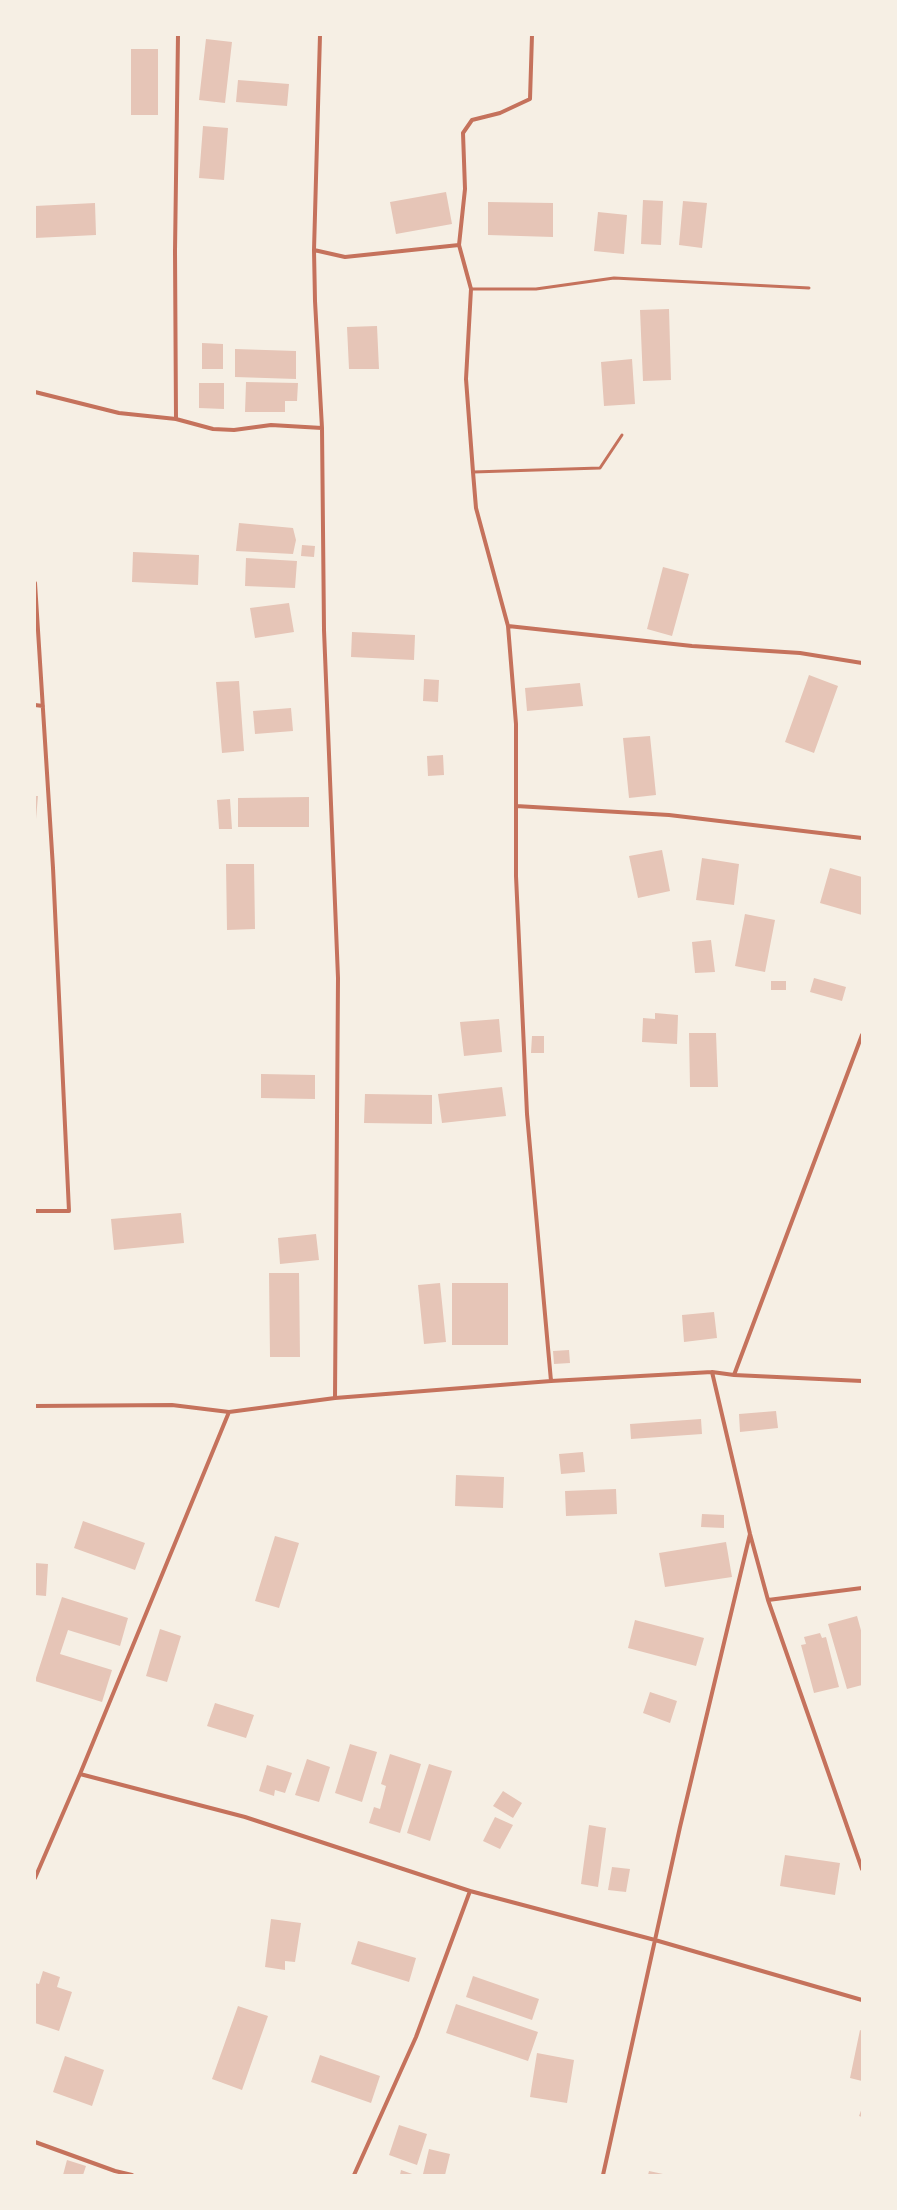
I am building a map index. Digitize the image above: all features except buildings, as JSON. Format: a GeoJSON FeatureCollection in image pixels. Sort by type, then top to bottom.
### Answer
{"type":"FeatureCollection","features":[{"type":"Feature","properties":{"kind":"street"},"geometry":{"type":"LineString","coordinates":[[176,419],[178,394],[175,251],[178,35]]}},
{"type":"Feature","properties":{"kind":"street"},"geometry":{"type":"LineString","coordinates":[[320,35],[314,250],[322,428],[324,630],[338,978],[335,1398]]}},
{"type":"Feature","properties":{"kind":"street"},"geometry":{"type":"LineString","coordinates":[[532,35],[530,99],[500,113],[472,120],[463,133],[465,189],[459,244],[471,289],[466,379],[476,508],[508,626],[516,724],[516,876],[528,1114],[551,1381]]}},
{"type":"Feature","properties":{"kind":"street"},"geometry":{"type":"LineString","coordinates":[[314,250],[345,257],[459,244]]}},
{"type":"Feature","properties":{"kind":"street"},"geometry":{"type":"LineString","coordinates":[[35,392],[119,413],[176,419],[213,429],[234,430],[271,425],[322,428]]}},
{"type":"Feature","properties":{"kind":"street"},"geometry":{"type":"LineString","coordinates":[[35,583],[53,868],[69,1211],[35,1210]]}},
{"type":"Feature","properties":{"kind":"street"},"geometry":{"type":"LineString","coordinates":[[508,626],[692,646],[800,653],[862,663]]}},
{"type":"Feature","properties":{"kind":"street"},"geometry":{"type":"LineString","coordinates":[[35,705],[43,706]]}},
{"type":"Feature","properties":{"kind":"street"},"geometry":{"type":"LineString","coordinates":[[516,806],[669,815],[862,838]]}},
{"type":"Feature","properties":{"kind":"street"},"geometry":{"type":"LineString","coordinates":[[734,1375],[862,1035]]}},
{"type":"Feature","properties":{"kind":"street"},"geometry":{"type":"LineString","coordinates":[[712,1372],[750,1534],[768,1600],[862,1869]]}},
{"type":"Feature","properties":{"kind":"street"},"geometry":{"type":"LineString","coordinates":[[35,1406],[172,1405],[229,1412],[335,1398],[551,1381],[712,1372],[734,1375],[862,1382]]}},
{"type":"Feature","properties":{"kind":"street"},"geometry":{"type":"LineString","coordinates":[[35,1878],[80,1774],[229,1412]]}},
{"type":"Feature","properties":{"kind":"street"},"geometry":{"type":"LineString","coordinates":[[603,2175],[655,1940],[750,1534]]}},
{"type":"Feature","properties":{"kind":"street"},"geometry":{"type":"LineString","coordinates":[[768,1600],[862,1588]]}},
{"type":"Feature","properties":{"kind":"street"},"geometry":{"type":"LineString","coordinates":[[80,1774],[245,1817],[470,1891],[655,1940],[862,2000]]}},
{"type":"Feature","properties":{"kind":"street"},"geometry":{"type":"LineString","coordinates":[[354,2175],[416,2036],[470,1891]]}},
{"type":"Feature","properties":{"kind":"street"},"geometry":{"type":"LineString","coordinates":[[35,2142],[114,2171],[132,2175]]}},
{"type":"Feature","properties":{"kind":"lane"},"geometry":{"type":"LineString","coordinates":[[471,289],[536,289],[614,278],[809,288]]}},
{"type":"Feature","properties":{"kind":"lane"},"geometry":{"type":"LineString","coordinates":[[473,472],[600,468],[622,435]]}}]}
